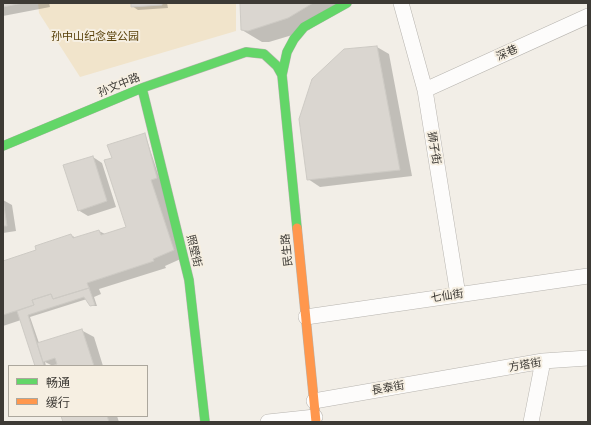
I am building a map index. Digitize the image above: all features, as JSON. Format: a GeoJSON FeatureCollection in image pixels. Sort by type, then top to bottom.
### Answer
{"type":"FeatureCollection","features":[{"type":"Feature","properties":{"kind":"street"},"geometry":{"type":"LineString","coordinates":[[282,75],[287,52],[294,39],[304,27],[347,3]]}},
{"type":"Feature","properties":{"kind":"street","name":"狮子街"},"geometry":{"type":"LineString","coordinates":[[401,3],[425,90],[458,295]]}},
{"type":"Feature","properties":{"kind":"street","name":"深巷"},"geometry":{"type":"LineString","coordinates":[[425,90],[588,16]]}},
{"type":"Feature","properties":{"kind":"street","name":"孙文中路"},"geometry":{"type":"LineString","coordinates":[[3,146],[142,88],[246,52],[264,54],[277,66],[282,75]]}},
{"type":"Feature","properties":{"kind":"street","name":"民生路"},"geometry":{"type":"LineString","coordinates":[[282,75],[316,419]]}},
{"type":"Feature","properties":{"kind":"street","name":"照壁街"},"geometry":{"type":"LineString","coordinates":[[142,88],[189,280],[205,422]]}},
{"type":"Feature","properties":{"kind":"street","name":"七仙街"},"geometry":{"type":"LineString","coordinates":[[306,317],[588,276]]}},
{"type":"Feature","properties":{"kind":"street","name":"方塔街"},"geometry":{"type":"LineString","coordinates":[[462,375],[543,361],[588,358]]}},
{"type":"Feature","properties":{"kind":"street"},"geometry":{"type":"LineString","coordinates":[[531,422],[543,361]]}},
{"type":"Feature","properties":{"kind":"street","name":"長泰街"},"geometry":{"type":"LineString","coordinates":[[314,401],[462,375]]}},
{"type":"Feature","properties":{"kind":"street"},"geometry":{"type":"LineString","coordinates":[[268,422],[316,419]]}},
{"type":"Feature","properties":{"kind":"green space","name":"孙中山纪念堂公园"},"geometry":{"type":"Polygon","coordinates":[[[38,3],[236,3],[236,31],[80,77],[39,13],[38,3]]]}},
{"type":"Feature","properties":{"kind":"building"},"geometry":{"type":"Polygon","coordinates":[[[3,3],[23,3],[3,7],[3,3]]]}},
{"type":"Feature","properties":{"kind":"building"},"geometry":{"type":"Polygon","coordinates":[[[131,3],[162,3],[162,5],[131,7],[131,3]]]}},
{"type":"Feature","properties":{"kind":"building"},"geometry":{"type":"Polygon","coordinates":[[[240,3],[313,3],[288,18],[248,31],[241,30],[240,3]]]}},
{"type":"Feature","properties":{"kind":"building"},"geometry":{"type":"Polygon","coordinates":[[[377,46],[400,170],[307,180],[299,119],[312,79],[344,49],[377,46]]]}},
{"type":"Feature","properties":{"kind":"building"},"geometry":{"type":"Polygon","coordinates":[[[145,133],[157,178],[151,180],[174,250],[153,259],[154,261],[87,283],[89,288],[53,299],[51,294],[32,300],[34,305],[3,315],[3,261],[36,250],[35,246],[71,234],[73,238],[99,230],[101,235],[126,227],[104,160],[112,158],[107,145],[145,133]]]}},
{"type":"Feature","properties":{"kind":"building"},"geometry":{"type":"Polygon","coordinates":[[[93,156],[107,201],[78,211],[63,165],[93,156]]]}},
{"type":"Feature","properties":{"kind":"building"},"geometry":{"type":"Polygon","coordinates":[[[3,199],[7,226],[3,226],[3,199]]]}},
{"type":"Feature","properties":{"kind":"building"},"geometry":{"type":"Polygon","coordinates":[[[89,288],[95,305],[90,306],[84,297],[28,315],[44,365],[35,365],[17,311],[34,305],[32,300],[51,294],[53,299],[89,288]]]}},
{"type":"Feature","properties":{"kind":"building"},"geometry":{"type":"Polygon","coordinates":[[[82,329],[94,365],[54,365],[57,364],[55,358],[43,362],[37,343],[82,329]]]}},
{"type":"Feature","properties":{"kind":"building"},"geometry":{"type":"Polygon","coordinates":[[[61,417],[107,417],[109,422],[63,422],[61,417]]]}},
{"type":"Feature","properties":{"kind":"traffic: fast"},"geometry":{"type":"LineString","coordinates":[[297,228],[282,75],[287,52],[294,39],[304,27],[347,3]]}},
{"type":"Feature","properties":{"kind":"traffic: fast"},"geometry":{"type":"LineString","coordinates":[[3,146],[142,88],[246,52],[264,54],[277,66],[282,75]]}},
{"type":"Feature","properties":{"kind":"traffic: fast"},"geometry":{"type":"LineString","coordinates":[[142,88],[189,280],[205,422]]}},
{"type":"Feature","properties":{"kind":"traffic: slow"},"geometry":{"type":"LineString","coordinates":[[297,228],[316,422]]}}]}
